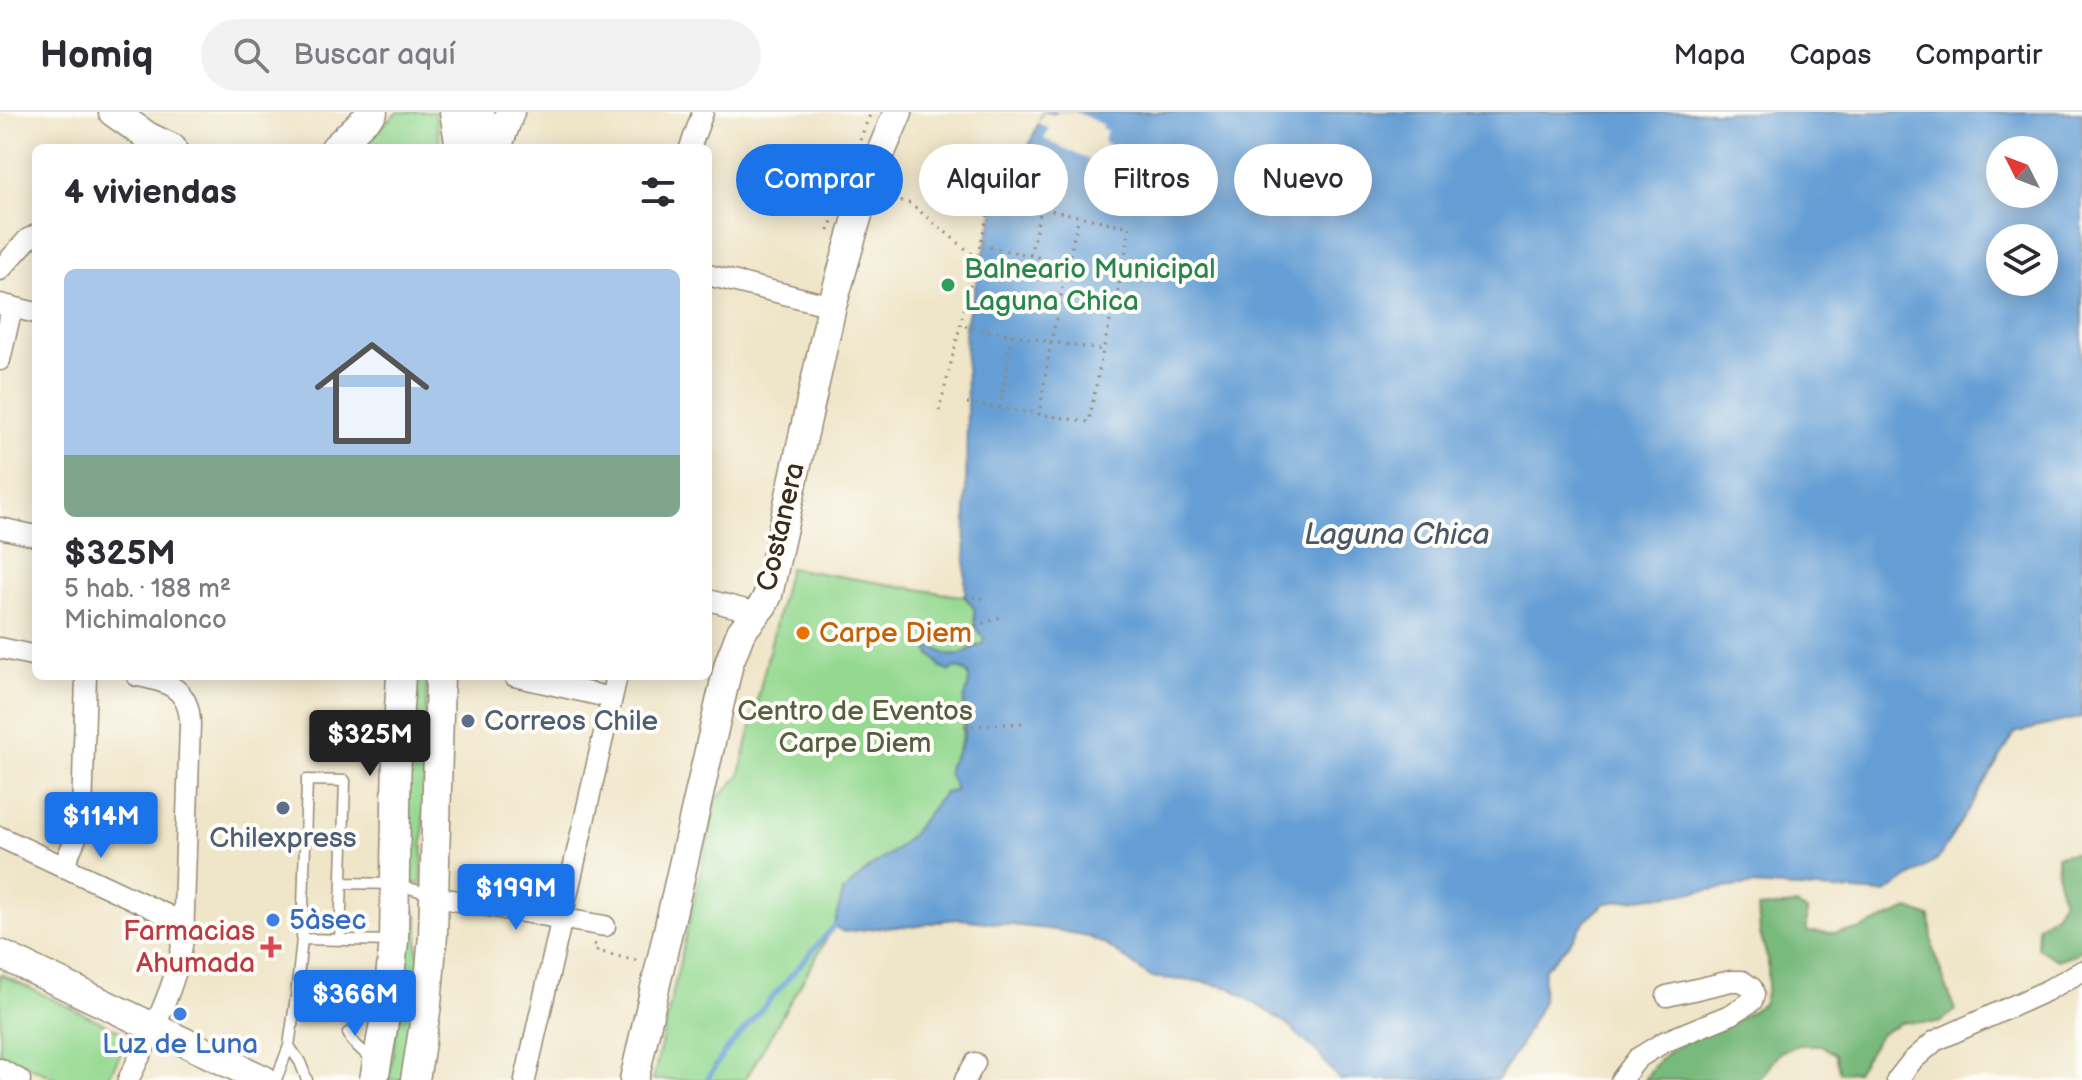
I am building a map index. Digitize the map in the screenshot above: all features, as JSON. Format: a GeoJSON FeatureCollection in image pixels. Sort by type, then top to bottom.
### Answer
{"type":"FeatureCollection","features":[{"type":"Feature","properties":{"kind":"street"},"geometry":{"type":"LineString","coordinates":[[113,112],[164,144]]}},
{"type":"Feature","properties":{"kind":"street"},"geometry":{"type":"LineString","coordinates":[[339,144],[373,112]]}},
{"type":"Feature","properties":{"kind":"street"},"geometry":{"type":"LineString","coordinates":[[454,112],[459,144]]}},
{"type":"Feature","properties":{"kind":"street"},"geometry":{"type":"LineString","coordinates":[[480,112],[484,144]]}},
{"type":"Feature","properties":{"kind":"street"},"geometry":{"type":"LineString","coordinates":[[498,144],[510,112]]}},
{"type":"Feature","properties":{"kind":"street"},"geometry":{"type":"LineString","coordinates":[[691,144],[703,112]]}},
{"type":"Feature","properties":{"kind":"street","name":"Costanera"},"geometry":{"type":"LineString","coordinates":[[884,144],[898,112]]}},
{"type":"Feature","properties":{"kind":"street","name":"Costanera"},"geometry":{"type":"LineString","coordinates":[[634,1080],[729,663],[741,632],[768,595],[832,306],[858,216]]}},
{"type":"Feature","properties":{"kind":"street"},"geometry":{"type":"LineString","coordinates":[[0,270],[32,237]]}},
{"type":"Feature","properties":{"kind":"street"},"geometry":{"type":"LineString","coordinates":[[712,276],[832,306]]}},
{"type":"Feature","properties":{"kind":"street"},"geometry":{"type":"LineString","coordinates":[[0,360],[6,306],[32,312]]}},
{"type":"Feature","properties":{"kind":"street"},"geometry":{"type":"LineString","coordinates":[[0,528],[32,535]]}},
{"type":"Feature","properties":{"kind":"street"},"geometry":{"type":"LineString","coordinates":[[712,601],[757,613]]}},
{"type":"Feature","properties":{"kind":"street"},"geometry":{"type":"LineString","coordinates":[[0,648],[32,655]]}},
{"type":"Feature","properties":{"kind":"street"},"geometry":{"type":"LineString","coordinates":[[63,867],[79,831],[82,816],[86,680]]}},
{"type":"Feature","properties":{"kind":"street"},"geometry":{"type":"LineString","coordinates":[[128,1080],[154,1027],[180,959],[184,923],[190,716],[186,701],[175,688],[160,680]]}},
{"type":"Feature","properties":{"kind":"street"},"geometry":{"type":"LineString","coordinates":[[375,1073],[393,955],[401,680]]}},
{"type":"Feature","properties":{"kind":"street"},"geometry":{"type":"LineString","coordinates":[[415,1080],[427,1005],[435,897],[440,680]]}},
{"type":"Feature","properties":{"kind":"street"},"geometry":{"type":"LineString","coordinates":[[532,680],[612,698]]}},
{"type":"Feature","properties":{"kind":"street"},"geometry":{"type":"LineString","coordinates":[[525,1080],[616,680]]}},
{"type":"Feature","properties":{"kind":"street"},"geometry":{"type":"LineString","coordinates":[[0,837],[184,923]]}},
{"type":"Feature","properties":{"kind":"street"},"geometry":{"type":"LineString","coordinates":[[435,897],[561,924],[605,926]]}},
{"type":"Feature","properties":{"kind":"street"},"geometry":{"type":"LineString","coordinates":[[0,954],[264,1080]]}},
{"type":"Feature","properties":{"kind":"street"},"geometry":{"type":"LineString","coordinates":[[1897,1080],[1912,1061],[1935,1041],[2046,991],[2082,971]]}},
{"type":"Feature","properties":{"kind":"street"},"geometry":{"type":"LineString","coordinates":[[1621,1080],[1638,1058],[1664,1042],[1732,1014],[1752,1001],[1754,994],[1752,988],[1742,981],[1731,981],[1667,996]]}},
{"type":"Feature","properties":{"kind":"street"},"geometry":{"type":"LineString","coordinates":[[0,1069],[20,1080]]}},
{"type":"Feature","properties":{"kind":"lane"},"geometry":{"type":"LineString","coordinates":[[276,1080],[289,1046],[302,939],[307,780],[345,781],[340,940]]}},
{"type":"Feature","properties":{"kind":"lane"},"geometry":{"type":"LineString","coordinates":[[343,883],[395,884],[435,897]]}},
{"type":"Feature","properties":{"kind":"lane"},"geometry":{"type":"LineString","coordinates":[[296,997],[349,1004],[393,955],[340,940],[302,939]]}},
{"type":"Feature","properties":{"kind":"lane"},"geometry":{"type":"LineString","coordinates":[[348,1033],[375,1073]]}},
{"type":"Feature","properties":{"kind":"lane"},"geometry":{"type":"LineString","coordinates":[[289,1046],[307,1080]]}},
{"type":"Feature","properties":{"kind":"path"},"geometry":{"type":"LineString","coordinates":[[826,241],[838,195],[871,112]]}},
{"type":"Feature","properties":{"kind":"path"},"geometry":{"type":"LineString","coordinates":[[903,202],[911,204],[977,258]]}},
{"type":"Feature","properties":{"kind":"path"},"geometry":{"type":"LineString","coordinates":[[967,403],[1089,422],[1130,227],[1068,214]]}},
{"type":"Feature","properties":{"kind":"path"},"geometry":{"type":"LineString","coordinates":[[939,411],[987,216]]}},
{"type":"Feature","properties":{"kind":"path"},"geometry":{"type":"LineString","coordinates":[[1030,255],[1039,216]]}},
{"type":"Feature","properties":{"kind":"path"},"geometry":{"type":"LineString","coordinates":[[1039,414],[1051,342],[1079,216]]}},
{"type":"Feature","properties":{"kind":"path"},"geometry":{"type":"LineString","coordinates":[[984,246],[1068,263]]}},
{"type":"Feature","properties":{"kind":"path"},"geometry":{"type":"LineString","coordinates":[[965,326],[1103,350]]}},
{"type":"Feature","properties":{"kind":"path"},"geometry":{"type":"LineString","coordinates":[[1000,408],[1012,334]]}},
{"type":"Feature","properties":{"kind":"path"},"geometry":{"type":"LineString","coordinates":[[965,597],[985,598]]}},
{"type":"Feature","properties":{"kind":"path"},"geometry":{"type":"LineString","coordinates":[[975,626],[1001,617]]}},
{"type":"Feature","properties":{"kind":"path"},"geometry":{"type":"LineString","coordinates":[[964,726],[1025,723]]}},
{"type":"Feature","properties":{"kind":"path"},"geometry":{"type":"LineString","coordinates":[[561,924],[598,946],[597,951],[660,966]]}},
{"type":"Feature","properties":{"kind":"green space"},"geometry":{"type":"Polygon","coordinates":[[[397,112],[435,112],[440,144],[363,144],[397,112]]]}},
{"type":"Feature","properties":{"kind":"green space","name":"Centro de Eventos Carpe Diem"},"geometry":{"type":"Polygon","coordinates":[[[789,568],[965,597],[974,608],[975,626],[984,638],[983,644],[960,655],[930,655],[966,672],[969,678],[962,735],[950,764],[956,789],[944,793],[910,836],[843,892],[834,926],[745,1080],[653,1080],[717,799],[739,777],[789,568]]]}},
{"type":"Feature","properties":{"kind":"green space"},"geometry":{"type":"Polygon","coordinates":[[[408,680],[427,680],[422,884],[401,881],[408,680]]]}},
{"type":"Feature","properties":{"kind":"green space"},"geometry":{"type":"Polygon","coordinates":[[[2080,852],[2082,950],[2057,960],[2037,948],[2038,926],[2056,913],[2063,900],[2058,883],[2057,856],[2080,852]]]}},
{"type":"Feature","properties":{"kind":"green space"},"geometry":{"type":"Polygon","coordinates":[[[407,899],[418,916],[422,974],[407,1080],[389,1080],[407,961],[407,899]]]}},
{"type":"Feature","properties":{"kind":"green space"},"geometry":{"type":"Polygon","coordinates":[[[1796,905],[1807,911],[1807,932],[1858,930],[1909,909],[1930,917],[1933,949],[1955,1011],[1939,1023],[1901,1022],[1880,1035],[1856,1072],[1840,1073],[1835,1055],[1821,1045],[1798,1045],[1780,1052],[1759,1080],[1645,1080],[1655,1065],[1683,1043],[1764,1003],[1768,961],[1760,933],[1758,908],[1796,905]]]}},
{"type":"Feature","properties":{"kind":"green space"},"geometry":{"type":"Polygon","coordinates":[[[0,974],[130,1036],[107,1080],[58,1080],[0,1053],[0,974]]]}},
{"type":"Feature","properties":{"kind":"water","name":"Laguna Chica"},"geometry":{"type":"Polygon","coordinates":[[[1043,112],[2082,112],[2082,717],[2015,733],[1938,859],[1885,893],[1749,885],[1606,903],[1586,920],[1544,970],[1543,1001],[1519,1047],[1497,1080],[1339,1080],[1317,1052],[1284,1022],[1230,988],[1150,977],[1108,946],[1087,936],[960,919],[919,926],[843,932],[834,926],[843,892],[910,836],[944,793],[956,789],[948,769],[963,736],[963,704],[969,684],[968,674],[961,669],[953,668],[950,672],[941,668],[928,651],[930,647],[949,655],[958,655],[983,644],[984,638],[975,626],[974,608],[965,597],[965,326],[993,216],[1068,216],[1068,144],[1030,144],[1043,112]]]}},
{"type":"Feature","properties":{"kind":"pier"},"geometry":{"type":"Polygon","coordinates":[[[1043,112],[1055,115],[1057,112],[1076,112],[1103,125],[1102,128],[1107,131],[1103,142],[1107,144],[1084,144],[1084,158],[1068,150],[1068,144],[1055,144],[1044,139],[1049,129],[1038,123],[1043,112]]]}},
{"type":"Feature","properties":{"kind":"waterway"},"geometry":{"type":"LineString","coordinates":[[707,1080],[723,1054],[834,926]]}},
{"type":"Feature","properties":{"kind":"place","name":"Balneario Municipal Laguna Chica"},"geometry":{"type":"Point","coordinates":[948,285]}},
{"type":"Feature","properties":{"kind":"place","name":"Carpe Diem"},"geometry":{"type":"Point","coordinates":[803,633]}},
{"type":"Feature","properties":{"kind":"place","name":"Correos Chile"},"geometry":{"type":"Point","coordinates":[468,721]}},
{"type":"Feature","properties":{"kind":"place","name":"Chilexpress"},"geometry":{"type":"Point","coordinates":[283,808]}},
{"type":"Feature","properties":{"kind":"place","name":"5àsec"},"geometry":{"type":"Point","coordinates":[273,920]}},
{"type":"Feature","properties":{"kind":"place","name":"Farmacias Ahumada"},"geometry":{"type":"Point","coordinates":[271,947]}},
{"type":"Feature","properties":{"kind":"place","name":"Luz de Luna"},"geometry":{"type":"Point","coordinates":[180,1014]}}]}
